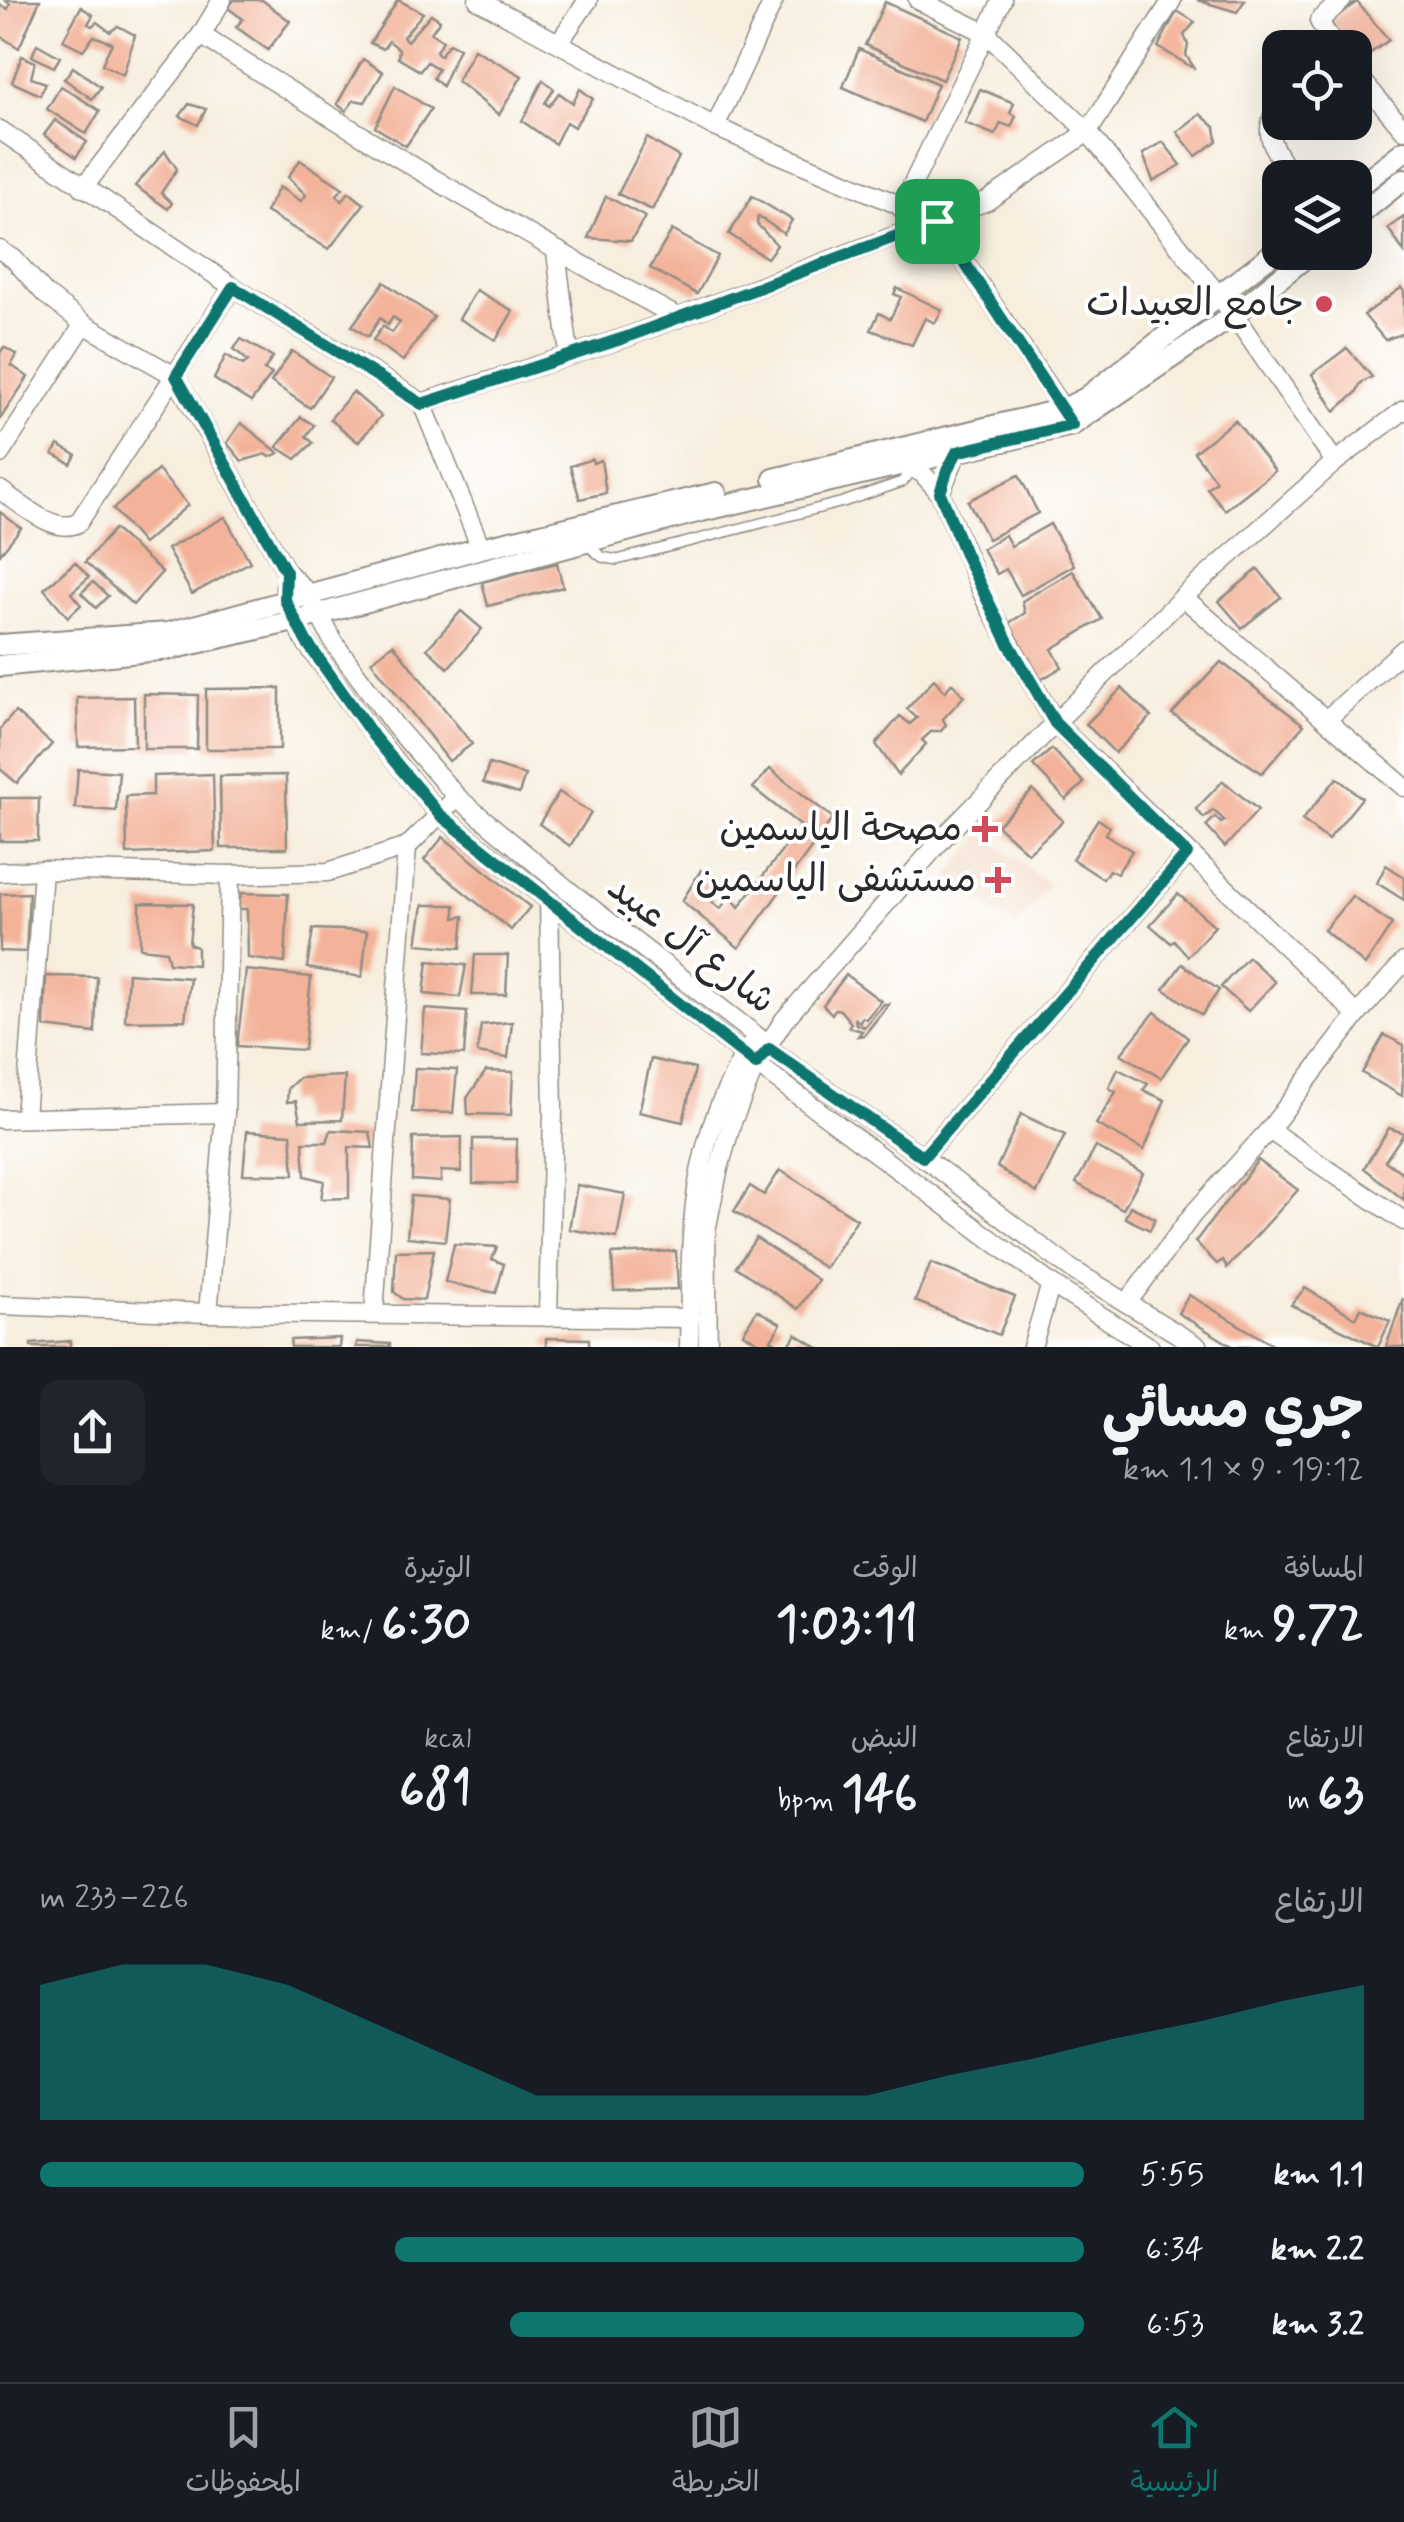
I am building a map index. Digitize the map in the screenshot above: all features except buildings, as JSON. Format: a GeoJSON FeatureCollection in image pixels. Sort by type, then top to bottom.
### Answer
{"type":"FeatureCollection","features":[{"type":"Feature","properties":{"kind":"street"},"geometry":{"type":"LineString","coordinates":[[84,188],[201,35],[222,0]]}},
{"type":"Feature","properties":{"kind":"street"},"geometry":{"type":"LineString","coordinates":[[478,0],[715,127],[937,221],[1068,417]]}},
{"type":"Feature","properties":{"kind":"street"},"geometry":{"type":"LineString","coordinates":[[560,41],[588,0]]}},
{"type":"Feature","properties":{"kind":"street"},"geometry":{"type":"LineString","coordinates":[[715,127],[774,0]]}},
{"type":"Feature","properties":{"kind":"street"},"geometry":{"type":"LineString","coordinates":[[918,0],[986,34],[1088,132],[1234,315],[1334,462]]}},
{"type":"Feature","properties":{"kind":"street"},"geometry":{"type":"LineString","coordinates":[[901,208],[1002,0]]}},
{"type":"Feature","properties":{"kind":"street"},"geometry":{"type":"LineString","coordinates":[[422,404],[679,318],[987,201],[1088,132],[1171,0]]}},
{"type":"Feature","properties":{"kind":"street"},"geometry":{"type":"LineString","coordinates":[[1322,30],[1320,18],[1342,0]]}},
{"type":"Feature","properties":{"kind":"street"},"geometry":{"type":"LineString","coordinates":[[201,35],[374,146],[679,318]]}},
{"type":"Feature","properties":{"kind":"street"},"geometry":{"type":"LineString","coordinates":[[1372,92],[1404,130]]}},
{"type":"Feature","properties":{"kind":"street"},"geometry":{"type":"LineString","coordinates":[[0,130],[233,287],[422,404],[481,548]]}},
{"type":"Feature","properties":{"kind":"street"},"geometry":{"type":"LineString","coordinates":[[1372,176],[1404,151]]}},
{"type":"Feature","properties":{"kind":"street"},"geometry":{"type":"LineString","coordinates":[[1372,204],[1404,179]]}},
{"type":"Feature","properties":{"kind":"street"},"geometry":{"type":"LineString","coordinates":[[0,250],[14,259],[45,294],[84,324],[176,376],[286,572],[285,600]]}},
{"type":"Feature","properties":{"kind":"street"},"geometry":{"type":"LineString","coordinates":[[556,252],[569,354]]}},
{"type":"Feature","properties":{"kind":"street"},"geometry":{"type":"LineString","coordinates":[[0,645],[168,633],[481,548],[1068,417],[1086,398],[1262,262]]}},
{"type":"Feature","properties":{"kind":"street"},"geometry":{"type":"LineString","coordinates":[[0,666],[170,650],[294,621],[696,512],[957,452],[1068,417],[1234,315],[1290,270]]}},
{"type":"Feature","properties":{"kind":"street"},"geometry":{"type":"LineString","coordinates":[[0,490],[54,524],[66,528],[78,523],[233,287]]}},
{"type":"Feature","properties":{"kind":"street"},"geometry":{"type":"LineString","coordinates":[[0,454],[84,324]]}},
{"type":"Feature","properties":{"kind":"street"},"geometry":{"type":"LineString","coordinates":[[689,1347],[690,1223],[701,1161],[721,1102],[750,1058],[944,837],[1055,723],[1184,597],[1334,462],[1404,410]]}},
{"type":"Feature","properties":{"kind":"street"},"geometry":{"type":"LineString","coordinates":[[940,493],[957,452]]}},
{"type":"Feature","properties":{"kind":"street"},"geometry":{"type":"LineString","coordinates":[[905,464],[922,473],[940,493],[985,599],[1055,723],[1357,1015]]}},
{"type":"Feature","properties":{"kind":"street","name":"شارع آل عبيد"},"geometry":{"type":"LineString","coordinates":[[286,572],[308,593],[334,643],[395,726],[458,797],[568,890],[763,1043],[1071,1269],[1198,1347]]}},
{"type":"Feature","properties":{"kind":"street"},"geometry":{"type":"LineString","coordinates":[[1184,597],[1404,787]]}},
{"type":"Feature","properties":{"kind":"street","name":"شارع آل عبيد"},"geometry":{"type":"LineString","coordinates":[[285,600],[294,621],[374,737],[439,814],[750,1058],[1052,1284],[1150,1347]]}},
{"type":"Feature","properties":{"kind":"street"},"geometry":{"type":"LineString","coordinates":[[1326,720],[1404,649]]}},
{"type":"Feature","properties":{"kind":"street"},"geometry":{"type":"LineString","coordinates":[[0,872],[328,872],[407,847],[458,797]]}},
{"type":"Feature","properties":{"kind":"street"},"geometry":{"type":"LineString","coordinates":[[374,1314],[407,847]]}},
{"type":"Feature","properties":{"kind":"street"},"geometry":{"type":"LineString","coordinates":[[923,1157],[1187,854]]}},
{"type":"Feature","properties":{"kind":"street"},"geometry":{"type":"LineString","coordinates":[[25,1118],[43,870]]}},
{"type":"Feature","properties":{"kind":"street"},"geometry":{"type":"LineString","coordinates":[[208,1313],[225,1112],[230,875]]}},
{"type":"Feature","properties":{"kind":"street"},"geometry":{"type":"LineString","coordinates":[[548,1317],[553,1110],[549,902]]}},
{"type":"Feature","properties":{"kind":"street"},"geometry":{"type":"LineString","coordinates":[[1128,1304],[1193,1214],[1268,1130],[1357,1015],[1404,962]]}},
{"type":"Feature","properties":{"kind":"street"},"geometry":{"type":"LineString","coordinates":[[708,1347],[706,1231],[750,1058]]}},
{"type":"Feature","properties":{"kind":"street"},"geometry":{"type":"LineString","coordinates":[[0,1118],[225,1112]]}},
{"type":"Feature","properties":{"kind":"street"},"geometry":{"type":"LineString","coordinates":[[1268,1130],[1404,1221]]}},
{"type":"Feature","properties":{"kind":"street"},"geometry":{"type":"LineString","coordinates":[[1032,1347],[1052,1284]]}},
{"type":"Feature","properties":{"kind":"street"},"geometry":{"type":"LineString","coordinates":[[0,1305],[208,1313],[690,1318]]}},
{"type":"Feature","properties":{"kind":"shaded area","name":"مستشفى الياسمين"},"geometry":{"type":"Polygon","coordinates":[[[982,833],[1049,884],[1015,928],[948,877],[982,833]]]}},
{"type":"Feature","properties":{"kind":"place","name":"جامع العبيدات"},"geometry":{"type":"Point","coordinates":[1324,304]}},
{"type":"Feature","properties":{"kind":"place","name":"مصحة الياسمين"},"geometry":{"type":"Point","coordinates":[985,829]}},
{"type":"Feature","properties":{"kind":"place","name":"مستشفى الياسمين"},"geometry":{"type":"Point","coordinates":[998,880]}},
{"type":"Feature","properties":{"kind":"route"},"geometry":{"type":"LineString","coordinates":[[937,221],[1072,425],[957,452],[940,493],[985,599],[1055,723],[1187,854],[923,1157],[769,1049],[756,1064],[439,814],[374,737],[306,641],[285,600],[286,572],[176,376],[233,287],[422,404],[624,338],[937,221]]}}]}
